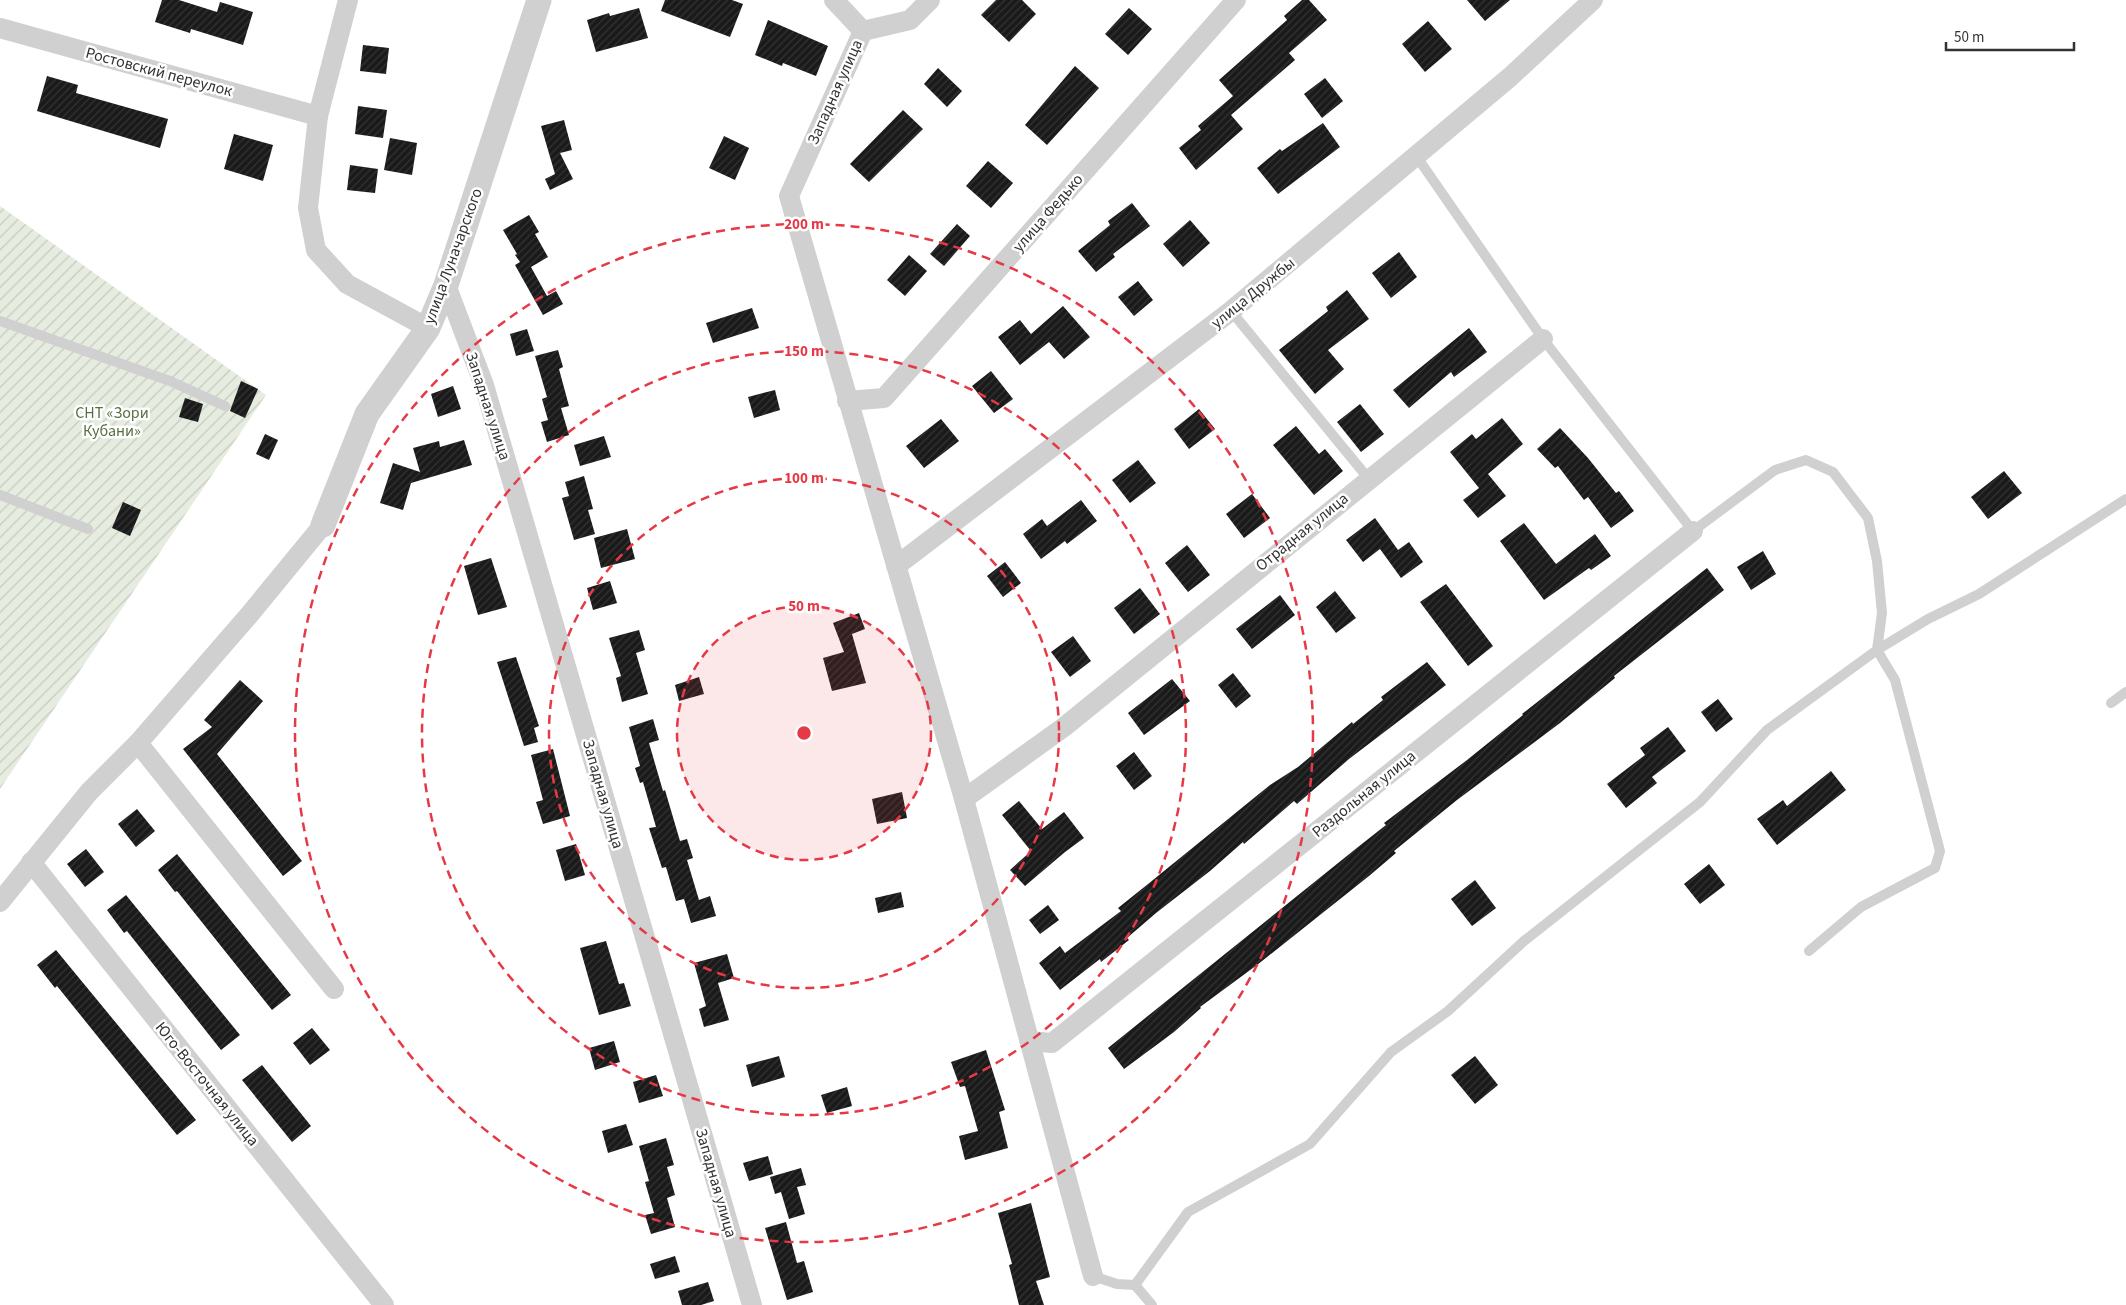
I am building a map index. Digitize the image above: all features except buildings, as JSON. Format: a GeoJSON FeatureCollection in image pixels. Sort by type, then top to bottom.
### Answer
{"type":"FeatureCollection","features":[{"type":"Feature","properties":{"kind":"street"},"geometry":{"type":"LineString","coordinates":[[348,0],[318,116],[308,208],[316,250],[347,284],[428,328]]}},
{"type":"Feature","properties":{"kind":"street","name":"улица Луначарского"},"geometry":{"type":"LineString","coordinates":[[322,525],[367,414],[428,328],[446,286],[539,0]]}},
{"type":"Feature","properties":{"kind":"street"},"geometry":{"type":"LineString","coordinates":[[835,0],[863,31]]}},
{"type":"Feature","properties":{"kind":"street","name":"Западная улица"},"geometry":{"type":"LineString","coordinates":[[847,401],[789,196],[863,31],[910,20],[930,0]]}},
{"type":"Feature","properties":{"kind":"street","name":"улица Федько"},"geometry":{"type":"LineString","coordinates":[[847,401],[884,398],[1236,0]]}},
{"type":"Feature","properties":{"kind":"street","name":"улица Дружбы"},"geometry":{"type":"LineString","coordinates":[[896,566],[1231,312],[1510,77],[1593,0]]}},
{"type":"Feature","properties":{"kind":"street","name":"Ростовский переулок"},"geometry":{"type":"LineString","coordinates":[[0,28],[318,116]]}},
{"type":"Feature","properties":{"kind":"street","name":"Западная улица"},"geometry":{"type":"LineString","coordinates":[[446,286],[484,385],[752,1305]]}},
{"type":"Feature","properties":{"kind":"street","name":"Отрадная улица"},"geometry":{"type":"LineString","coordinates":[[964,799],[1064,727],[1368,478],[1543,339]]}},
{"type":"Feature","properties":{"kind":"street"},"geometry":{"type":"LineString","coordinates":[[847,401],[964,799],[1093,1276]]}},
{"type":"Feature","properties":{"kind":"street"},"geometry":{"type":"LineString","coordinates":[[0,902],[89,792],[138,743],[250,614],[322,525]]}},
{"type":"Feature","properties":{"kind":"street","name":"Раздольная улица"},"geometry":{"type":"LineString","coordinates":[[1029,1041],[1052,1043],[1693,531]]}},
{"type":"Feature","properties":{"kind":"street"},"geometry":{"type":"LineString","coordinates":[[138,743],[334,989]]}},
{"type":"Feature","properties":{"kind":"street","name":"Юго-Восточная улица"},"geometry":{"type":"LineString","coordinates":[[31,862],[384,1305]]}},
{"type":"Feature","properties":{"kind":"lane"},"geometry":{"type":"LineString","coordinates":[[1417,157],[1543,339],[1693,531],[1775,470],[1806,460],[1833,472],[1868,518],[1877,561],[1882,613],[1877,650],[1895,680],[1940,851],[1935,868],[1861,907],[1809,951]]}},
{"type":"Feature","properties":{"kind":"lane"},"geometry":{"type":"LineString","coordinates":[[1231,312],[1368,478]]}},
{"type":"Feature","properties":{"kind":"lane"},"geometry":{"type":"LineString","coordinates":[[0,321],[170,381],[225,406]]}},
{"type":"Feature","properties":{"kind":"lane"},"geometry":{"type":"LineString","coordinates":[[0,495],[88,529]]}},
{"type":"Feature","properties":{"kind":"lane"},"geometry":{"type":"LineString","coordinates":[[1135,1285],[1188,1212],[1310,1144],[1391,1052],[1448,1012],[1524,941],[1700,802],[1767,730],[1877,650],[1928,619],[1979,594],[2126,499]]}},
{"type":"Feature","properties":{"kind":"lane"},"geometry":{"type":"LineString","coordinates":[[2110,703],[2126,692]]}},
{"type":"Feature","properties":{"kind":"lane"},"geometry":{"type":"LineString","coordinates":[[1093,1276],[1117,1284],[1135,1285],[1152,1305]]}},
{"type":"Feature","properties":{"kind":"green space","name":"СНТ «Зори Кубани»"},"geometry":{"type":"Polygon","coordinates":[[[0,206],[266,395],[0,789],[0,206]]]}}]}
